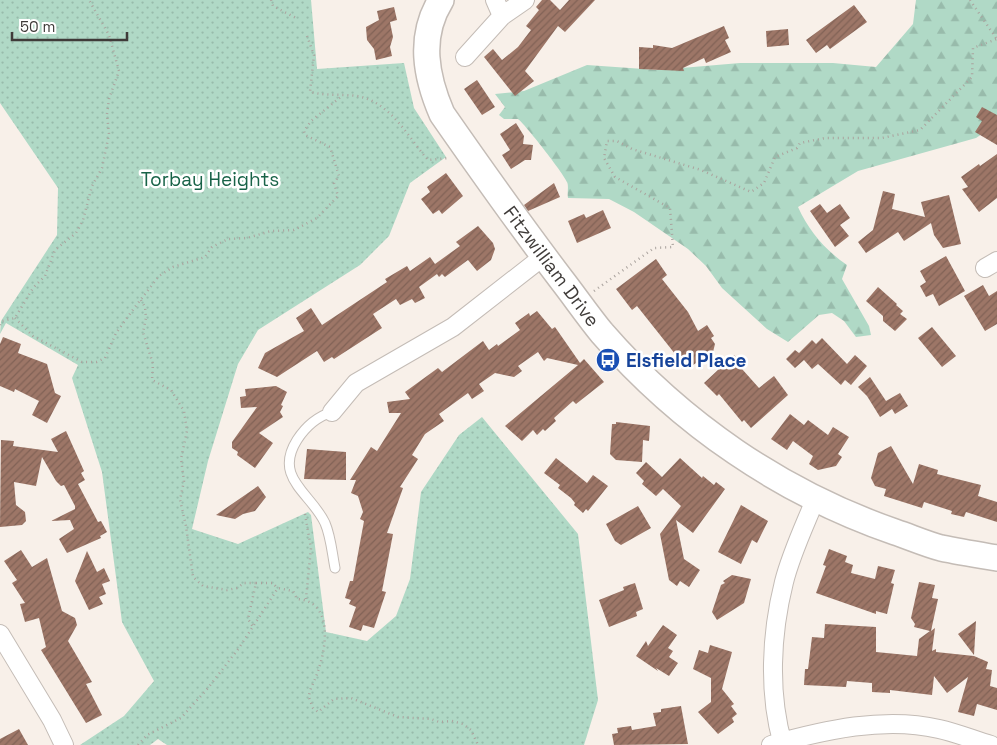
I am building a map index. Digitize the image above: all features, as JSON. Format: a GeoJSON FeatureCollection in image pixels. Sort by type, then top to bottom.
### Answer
{"type":"FeatureCollection","features":[{"type":"Feature","properties":{"kind":"street","name":"Fitzwilliam Drive"},"geometry":{"type":"LineString","coordinates":[[441,0],[430,22],[426,43],[427,64],[432,90],[442,114],[602,333],[679,410],[771,476],[815,500],[870,523],[940,547],[997,558]]}},
{"type":"Feature","properties":{"kind":"street"},"geometry":{"type":"LineString","coordinates":[[465,57],[498,8],[525,0]]}},
{"type":"Feature","properties":{"kind":"street"},"geometry":{"type":"LineString","coordinates":[[332,412],[356,383],[453,327],[544,256]]}},
{"type":"Feature","properties":{"kind":"street"},"geometry":{"type":"LineString","coordinates":[[815,500],[784,581],[776,619],[773,651],[778,744],[810,734],[885,725],[938,729],[991,745]]}},
{"type":"Feature","properties":{"kind":"street"},"geometry":{"type":"LineString","coordinates":[[0,634],[52,720],[64,745]]}},
{"type":"Feature","properties":{"kind":"lane"},"geometry":{"type":"LineString","coordinates":[[332,412],[316,418],[290,452],[289,467],[294,481],[316,508],[325,524],[335,568]]}},
{"type":"Feature","properties":{"kind":"path"},"geometry":{"type":"LineString","coordinates":[[0,325],[2,321],[15,318],[33,288],[45,276],[55,250],[76,233],[83,220],[92,186],[102,168],[109,134],[107,114],[109,99],[119,71],[109,35],[88,0]]}},
{"type":"Feature","properties":{"kind":"path"},"geometry":{"type":"LineString","coordinates":[[271,0],[273,6],[296,18]]}},
{"type":"Feature","properties":{"kind":"path"},"geometry":{"type":"LineString","coordinates":[[608,280],[654,248],[674,247],[674,231],[670,208],[615,177],[604,158],[607,141],[617,141],[632,149],[701,170],[750,192],[764,183],[776,157],[797,148],[800,143],[825,138],[882,138],[920,130],[972,77],[973,48],[996,39],[970,0]]}},
{"type":"Feature","properties":{"kind":"path"},"geometry":{"type":"LineString","coordinates":[[307,36],[314,55],[310,92],[357,96],[386,109],[428,160],[444,159],[452,156]]}},
{"type":"Feature","properties":{"kind":"path"},"geometry":{"type":"LineString","coordinates":[[15,318],[33,336],[82,362],[98,362],[105,358],[116,333],[159,276],[185,261],[205,256],[212,247],[221,242],[271,231],[294,230],[326,210],[338,196],[334,183],[339,176],[330,147],[305,135],[304,130],[308,128],[311,121],[342,96]]}},
{"type":"Feature","properties":{"kind":"path"},"geometry":{"type":"LineString","coordinates":[[140,300],[145,307],[146,318],[143,332],[153,364],[152,380],[171,390],[184,411],[187,431],[181,459],[184,481],[180,500],[186,526],[188,554],[193,566],[193,577],[203,586],[227,590],[237,588],[244,583],[273,583],[278,588],[293,591],[296,599],[306,600],[317,606],[325,622],[324,649],[309,696],[313,708],[318,712],[334,699],[351,698],[398,717],[431,719],[439,722],[452,721],[463,724],[471,730],[478,745]]}},
{"type":"Feature","properties":{"kind":"path"},"geometry":{"type":"LineString","coordinates":[[306,600],[311,548],[304,511],[309,501]]}},
{"type":"Feature","properties":{"kind":"path"},"geometry":{"type":"LineString","coordinates":[[253,627],[248,620],[256,583]]}},
{"type":"Feature","properties":{"kind":"path"},"geometry":{"type":"LineString","coordinates":[[138,745],[147,735],[181,718],[228,663],[278,588]]}},
{"type":"Feature","properties":{"kind":"green space","name":"Torbay Heights"},"geometry":{"type":"Polygon","coordinates":[[[0,0],[311,0],[317,69],[404,63],[414,108],[446,157],[410,183],[389,236],[360,265],[258,330],[238,364],[208,461],[192,529],[238,544],[308,512],[311,515],[326,632],[367,641],[396,616],[410,579],[421,492],[459,435],[482,417],[578,534],[598,700],[584,745],[167,745],[158,739],[150,745],[80,745],[124,716],[154,681],[122,622],[102,472],[72,378],[78,365],[6,323],[0,334],[1,321],[57,235],[58,188],[0,103],[0,0]]]}},
{"type":"Feature","properties":{"kind":"green space"},"geometry":{"type":"Polygon","coordinates":[[[916,0],[997,0],[997,124],[976,138],[858,171],[798,207],[818,239],[847,265],[842,279],[869,326],[871,335],[856,337],[844,321],[832,313],[819,315],[788,342],[767,329],[722,288],[706,266],[688,249],[634,212],[609,199],[568,198],[568,184],[564,177],[528,129],[518,119],[504,119],[499,115],[505,107],[495,94],[524,91],[587,65],[658,70],[740,63],[833,63],[876,67],[913,24],[916,0]]]}},
{"type":"Feature","properties":{"kind":"building"},"geometry":{"type":"Polygon","coordinates":[[[542,0],[550,0],[560,10],[569,0],[595,0],[565,32],[558,26],[525,71],[534,81],[515,96],[484,57],[493,49],[502,60],[518,47],[531,30],[526,26],[539,10],[536,7],[542,0]]]}},
{"type":"Feature","properties":{"kind":"building"},"geometry":{"type":"Polygon","coordinates":[[[854,5],[867,22],[830,49],[827,45],[816,53],[806,40],[854,5]]]}},
{"type":"Feature","properties":{"kind":"building"},"geometry":{"type":"Polygon","coordinates":[[[394,7],[397,20],[390,22],[393,37],[390,47],[392,56],[376,60],[374,49],[367,40],[366,27],[379,20],[377,11],[394,7]]]}},
{"type":"Feature","properties":{"kind":"building"},"geometry":{"type":"Polygon","coordinates":[[[724,26],[729,38],[725,40],[731,52],[706,63],[704,58],[683,68],[684,71],[639,69],[639,47],[653,48],[653,45],[672,48],[724,26]]]}},
{"type":"Feature","properties":{"kind":"building"},"geometry":{"type":"Polygon","coordinates":[[[788,29],[789,45],[767,47],[766,31],[788,29]]]}},
{"type":"Feature","properties":{"kind":"building"},"geometry":{"type":"Polygon","coordinates":[[[477,80],[495,107],[482,115],[464,89],[477,80]]]}},
{"type":"Feature","properties":{"kind":"building"},"geometry":{"type":"Polygon","coordinates":[[[982,107],[997,115],[997,145],[975,132],[982,121],[976,117],[982,107]]]}},
{"type":"Feature","properties":{"kind":"building"},"geometry":{"type":"Polygon","coordinates":[[[516,123],[524,136],[523,144],[533,145],[531,160],[525,160],[511,169],[502,155],[510,150],[500,134],[516,123]]]}},
{"type":"Feature","properties":{"kind":"building"},"geometry":{"type":"Polygon","coordinates":[[[997,154],[997,198],[979,212],[962,189],[968,187],[961,177],[997,154]]]}},
{"type":"Feature","properties":{"kind":"building"},"geometry":{"type":"Polygon","coordinates":[[[446,173],[463,196],[442,214],[439,210],[433,214],[421,199],[430,192],[427,187],[446,173]]]}},
{"type":"Feature","properties":{"kind":"building"},"geometry":{"type":"Polygon","coordinates":[[[554,183],[560,197],[528,211],[524,205],[554,183]]]}},
{"type":"Feature","properties":{"kind":"building"},"geometry":{"type":"Polygon","coordinates":[[[883,191],[895,194],[892,209],[925,217],[921,202],[949,195],[961,244],[943,248],[934,235],[931,223],[904,241],[898,232],[866,253],[858,242],[873,230],[883,191]]]}},
{"type":"Feature","properties":{"kind":"building"},"geometry":{"type":"Polygon","coordinates":[[[820,204],[827,213],[840,204],[850,218],[840,225],[849,236],[835,247],[810,211],[820,204]]]}},
{"type":"Feature","properties":{"kind":"building"},"geometry":{"type":"Polygon","coordinates":[[[603,210],[611,228],[577,243],[568,221],[584,214],[586,218],[603,210]]]}},
{"type":"Feature","properties":{"kind":"building"},"geometry":{"type":"Polygon","coordinates":[[[478,226],[493,243],[495,249],[491,260],[477,271],[468,260],[445,277],[442,274],[439,277],[437,274],[419,287],[425,298],[415,303],[412,299],[400,305],[396,299],[373,314],[382,328],[334,359],[332,357],[324,362],[317,351],[277,377],[258,368],[265,353],[304,331],[296,318],[311,308],[322,325],[387,282],[385,279],[407,266],[410,271],[430,257],[435,264],[460,246],[456,242],[478,226]]]}},
{"type":"Feature","properties":{"kind":"building"},"geometry":{"type":"Polygon","coordinates":[[[946,256],[965,291],[939,306],[933,294],[926,297],[920,286],[926,282],[920,271],[946,256]]]}},
{"type":"Feature","properties":{"kind":"building"},"geometry":{"type":"Polygon","coordinates":[[[656,259],[667,275],[662,279],[688,312],[698,331],[707,325],[714,336],[711,338],[715,344],[713,352],[687,369],[637,306],[632,310],[616,289],[656,259]]]}},
{"type":"Feature","properties":{"kind":"building"},"geometry":{"type":"Polygon","coordinates":[[[983,285],[989,296],[997,291],[997,324],[985,331],[964,296],[983,285]]]}},
{"type":"Feature","properties":{"kind":"building"},"geometry":{"type":"Polygon","coordinates":[[[878,287],[897,304],[903,311],[900,314],[907,319],[895,331],[883,321],[883,316],[866,301],[878,287]]]}},
{"type":"Feature","properties":{"kind":"building"},"geometry":{"type":"Polygon","coordinates":[[[537,311],[552,329],[555,327],[580,363],[584,359],[604,382],[576,404],[573,401],[554,418],[556,421],[545,431],[543,429],[537,435],[533,430],[522,441],[505,426],[578,365],[547,358],[544,361],[538,352],[518,366],[522,371],[514,377],[495,373],[479,384],[484,391],[472,399],[468,393],[439,414],[444,421],[425,434],[412,455],[418,459],[400,487],[403,488],[387,533],[393,534],[382,591],[386,592],[374,628],[363,625],[361,631],[349,627],[356,607],[349,604],[351,600],[345,598],[350,581],[353,581],[364,521],[360,519],[363,512],[358,496],[351,493],[356,480],[350,480],[371,447],[377,451],[401,413],[389,413],[387,402],[410,399],[405,392],[438,368],[442,372],[483,341],[489,350],[497,344],[498,346],[520,330],[515,323],[529,313],[530,316],[537,311]]]}},
{"type":"Feature","properties":{"kind":"building"},"geometry":{"type":"Polygon","coordinates":[[[932,327],[956,356],[942,367],[918,338],[932,327]]]}},
{"type":"Feature","properties":{"kind":"building"},"geometry":{"type":"Polygon","coordinates":[[[3,337],[21,344],[18,353],[47,364],[55,393],[61,396],[47,423],[32,415],[39,401],[15,389],[14,392],[0,386],[0,344],[3,337]]]}},
{"type":"Feature","properties":{"kind":"building"},"geometry":{"type":"Polygon","coordinates":[[[822,338],[847,364],[855,355],[867,366],[851,385],[845,380],[841,385],[818,364],[812,369],[804,360],[795,368],[786,359],[795,350],[799,353],[812,340],[816,344],[822,338]]]}},
{"type":"Feature","properties":{"kind":"building"},"geometry":{"type":"Polygon","coordinates":[[[734,355],[744,366],[742,369],[759,388],[774,376],[788,395],[751,428],[744,420],[742,422],[719,394],[717,396],[704,383],[734,355]]]}},
{"type":"Feature","properties":{"kind":"building"},"geometry":{"type":"Polygon","coordinates":[[[870,377],[886,401],[900,393],[908,406],[895,414],[892,409],[880,417],[867,396],[858,387],[870,377]]]}},
{"type":"Feature","properties":{"kind":"building"},"geometry":{"type":"Polygon","coordinates":[[[276,386],[287,392],[281,405],[283,406],[280,412],[283,417],[259,433],[273,443],[255,468],[237,455],[238,452],[232,448],[232,442],[257,407],[241,408],[240,397],[246,396],[245,389],[276,386]]]}},
{"type":"Feature","properties":{"kind":"building"},"geometry":{"type":"Polygon","coordinates":[[[790,414],[804,425],[808,420],[828,435],[833,427],[849,437],[838,454],[842,457],[836,466],[818,470],[809,464],[813,456],[793,441],[787,450],[771,439],[790,414]]]}},
{"type":"Feature","properties":{"kind":"building"},"geometry":{"type":"Polygon","coordinates":[[[616,422],[650,426],[649,441],[643,440],[642,462],[616,460],[610,454],[612,424],[616,424],[616,422]]]}},
{"type":"Feature","properties":{"kind":"building"},"geometry":{"type":"Polygon","coordinates":[[[66,431],[84,471],[81,473],[85,480],[78,484],[98,522],[101,521],[107,532],[100,536],[101,538],[67,553],[59,539],[74,529],[70,520],[51,521],[75,509],[75,506],[64,485],[61,486],[56,481],[42,457],[36,486],[14,482],[16,505],[25,512],[26,521],[22,525],[0,527],[1,440],[14,441],[13,446],[58,452],[51,439],[66,431]]]}},
{"type":"Feature","properties":{"kind":"building"},"geometry":{"type":"Polygon","coordinates":[[[891,446],[913,484],[919,464],[938,470],[937,474],[981,485],[978,496],[997,502],[997,522],[966,512],[964,517],[951,514],[952,511],[924,502],[922,508],[884,496],[886,489],[875,486],[871,478],[878,453],[891,446]]]}},
{"type":"Feature","properties":{"kind":"building"},"geometry":{"type":"Polygon","coordinates":[[[307,449],[346,452],[346,480],[304,479],[307,449]]]}},
{"type":"Feature","properties":{"kind":"building"},"geometry":{"type":"Polygon","coordinates":[[[556,458],[587,483],[593,475],[608,486],[588,511],[586,509],[583,513],[574,505],[575,503],[571,498],[558,488],[560,485],[544,473],[556,458]]]}},
{"type":"Feature","properties":{"kind":"building"},"geometry":{"type":"Polygon","coordinates":[[[680,458],[702,478],[703,476],[714,485],[716,482],[725,489],[693,533],[676,520],[684,559],[700,570],[689,587],[680,581],[677,586],[669,580],[660,534],[681,506],[663,489],[656,496],[642,484],[644,481],[636,473],[646,462],[662,477],[680,458]]]}},
{"type":"Feature","properties":{"kind":"building"},"geometry":{"type":"Polygon","coordinates":[[[258,486],[266,497],[255,511],[243,514],[235,519],[216,515],[258,486]]]}},
{"type":"Feature","properties":{"kind":"building"},"geometry":{"type":"Polygon","coordinates":[[[741,505],[768,521],[757,543],[752,540],[741,564],[718,552],[741,505]]]}},
{"type":"Feature","properties":{"kind":"building"},"geometry":{"type":"Polygon","coordinates":[[[638,506],[651,528],[621,545],[615,541],[606,524],[638,506]]]}},
{"type":"Feature","properties":{"kind":"building"},"geometry":{"type":"Polygon","coordinates":[[[829,549],[847,556],[845,562],[853,565],[851,573],[875,579],[878,566],[895,570],[891,583],[894,584],[887,614],[876,611],[876,614],[816,593],[826,566],[823,565],[829,549]]]}},
{"type":"Feature","properties":{"kind":"building"},"geometry":{"type":"Polygon","coordinates":[[[21,550],[32,567],[47,558],[62,611],[75,618],[77,625],[68,641],[92,682],[86,684],[102,715],[86,723],[41,650],[46,647],[39,618],[25,622],[20,604],[25,603],[12,583],[17,580],[4,561],[21,550]]]}},
{"type":"Feature","properties":{"kind":"building"},"geometry":{"type":"Polygon","coordinates":[[[87,551],[97,572],[104,568],[110,581],[102,584],[106,594],[99,597],[103,604],[89,610],[75,581],[87,551]]]}},
{"type":"Feature","properties":{"kind":"building"},"geometry":{"type":"Polygon","coordinates":[[[732,575],[751,579],[744,603],[717,620],[712,612],[721,585],[725,583],[723,581],[732,575]]]}},
{"type":"Feature","properties":{"kind":"building"},"geometry":{"type":"Polygon","coordinates":[[[919,582],[935,585],[932,598],[938,599],[931,631],[935,628],[932,651],[936,649],[936,652],[974,656],[988,662],[986,669],[992,670],[990,686],[997,688],[997,710],[977,704],[974,716],[958,712],[968,677],[947,693],[934,676],[932,695],[890,690],[890,693],[872,692],[872,683],[847,681],[846,687],[804,685],[805,669],[808,669],[812,637],[824,638],[825,624],[876,627],[876,652],[917,656],[919,639],[930,631],[914,627],[915,624],[911,618],[919,582]]]}},
{"type":"Feature","properties":{"kind":"building"},"geometry":{"type":"Polygon","coordinates":[[[635,583],[643,609],[636,612],[637,616],[609,627],[599,600],[624,590],[623,587],[635,583]]]}},
{"type":"Feature","properties":{"kind":"building"},"geometry":{"type":"Polygon","coordinates":[[[976,621],[974,655],[958,634],[976,621]]]}},
{"type":"Feature","properties":{"kind":"building"},"geometry":{"type":"Polygon","coordinates":[[[663,625],[677,635],[668,648],[673,651],[669,657],[678,663],[669,676],[636,656],[646,641],[648,646],[663,625]]]}},
{"type":"Feature","properties":{"kind":"building"},"geometry":{"type":"Polygon","coordinates":[[[710,645],[732,652],[722,689],[734,704],[731,706],[737,714],[732,718],[734,722],[718,734],[698,712],[711,702],[711,678],[693,669],[699,650],[708,653],[710,645]]]}},
{"type":"Feature","properties":{"kind":"building"},"geometry":{"type":"Polygon","coordinates":[[[681,706],[688,744],[614,745],[612,734],[618,733],[617,728],[631,726],[632,730],[656,726],[653,713],[661,712],[661,709],[681,706]]]}},
{"type":"Feature","properties":{"kind":"building"},"geometry":{"type":"Polygon","coordinates":[[[19,729],[28,745],[0,745],[0,739],[19,729]]]}},
{"type":"Feature","properties":{"kind":"place","name":"Elsfield Place"},"geometry":{"type":"Point","coordinates":[608,360]}}]}
